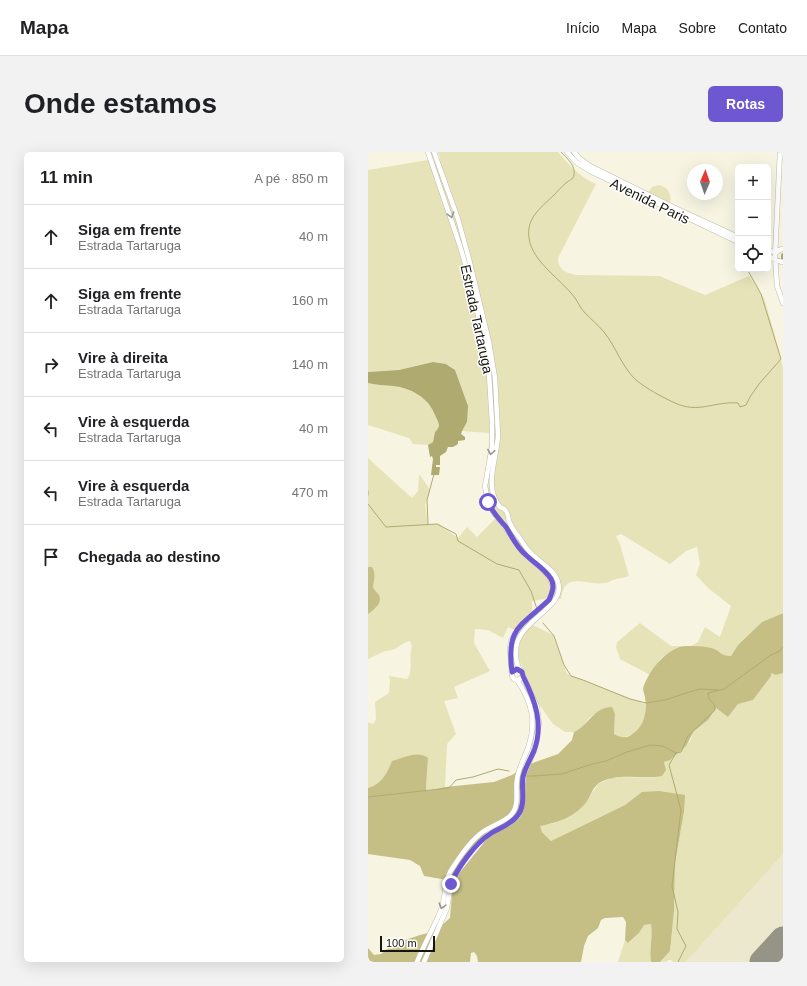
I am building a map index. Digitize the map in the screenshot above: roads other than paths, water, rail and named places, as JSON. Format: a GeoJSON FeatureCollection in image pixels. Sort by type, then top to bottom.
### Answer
{"type":"FeatureCollection","features":[{"type":"Feature","properties":{"kind":"street","name":"Estrada Tartaruga"},"geometry":{"type":"LineString","coordinates":[[428,152],[460,246],[470,281],[488,358],[492,447],[485,486],[488,502],[494,513]]}},
{"type":"Feature","properties":{"kind":"street","name":"Estrada Tartaruga"},"geometry":{"type":"LineString","coordinates":[[434,152],[458,219],[492,353],[495,378],[498,447],[491,487],[492,496],[500,507]]}},
{"type":"Feature","properties":{"kind":"street","name":"Avenida Paris"},"geometry":{"type":"LineString","coordinates":[[567,152],[576,162],[590,171],[735,241]]}},
{"type":"Feature","properties":{"kind":"street","name":"Avenida Paris"},"geometry":{"type":"LineString","coordinates":[[574,152],[579,158],[590,166],[735,235]]}},
{"type":"Feature","properties":{"kind":"street"},"geometry":{"type":"LineString","coordinates":[[780,152],[776,259],[777,286],[783,303]]}},
{"type":"Feature","properties":{"kind":"street"},"geometry":{"type":"LineString","coordinates":[[776,253],[783,249]]}},
{"type":"Feature","properties":{"kind":"street"},"geometry":{"type":"LineString","coordinates":[[771,251],[776,253]]}},
{"type":"Feature","properties":{"kind":"street"},"geometry":{"type":"LineString","coordinates":[[771,257],[779,262],[783,262]]}},
{"type":"Feature","properties":{"kind":"street"},"geometry":{"type":"LineString","coordinates":[[417,962],[440,911],[447,880],[455,864],[480,834],[512,814],[516,806],[517,779],[528,748],[533,723],[529,700],[517,680],[513,677],[510,649],[513,636],[525,620],[549,600],[552,594],[553,586],[546,573],[525,555],[494,513],[496,509],[500,507],[505,509],[511,526],[525,546],[556,576],[559,587],[556,600],[525,629],[518,640],[516,652],[519,669],[522,672],[535,702],[539,723],[534,751],[524,774],[521,810],[518,816],[510,823],[489,834],[457,872],[451,884],[447,908],[424,962]]}},
{"type":"Feature","properties":{"kind":"street"},"geometry":{"type":"LineString","coordinates":[[499,519],[504,518],[507,515]]}},
{"type":"Feature","properties":{"kind":"street"},"geometry":{"type":"LineString","coordinates":[[512,672],[515,669],[519,669]]}},
{"type":"Feature","properties":{"kind":"street"},"geometry":{"type":"LineString","coordinates":[[517,680],[523,676]]}},
{"type":"Feature","properties":{"kind":"waterway"},"geometry":{"type":"LineString","coordinates":[[561,152],[574,168],[573,177],[562,186],[535,214],[529,231],[531,247],[541,263],[569,291],[583,311],[604,332],[631,375],[650,390],[684,406],[699,407],[729,403],[738,403],[740,407],[746,405],[759,384],[781,359],[761,294],[749,272]]}},
{"type":"Feature","properties":{"kind":"waterway"},"geometry":{"type":"LineString","coordinates":[[783,255],[783,260]]}},
{"type":"Feature","properties":{"kind":"waterway"},"geometry":{"type":"LineString","coordinates":[[428,524],[427,500],[434,474]]}},
{"type":"Feature","properties":{"kind":"waterway"},"geometry":{"type":"LineString","coordinates":[[368,504],[386,527],[437,524],[456,534],[458,541],[497,564],[519,570],[531,591],[537,609]]}},
{"type":"Feature","properties":{"kind":"waterway"},"geometry":{"type":"LineString","coordinates":[[543,623],[554,636],[564,665],[571,676],[630,699],[646,703],[665,700],[699,689],[718,690]]}},
{"type":"Feature","properties":{"kind":"waterway"},"geometry":{"type":"LineString","coordinates":[[527,776],[562,774],[606,761],[627,752],[650,745],[663,746],[676,753],[681,752],[688,736],[715,710],[714,704],[709,699],[708,693],[724,689],[771,655],[780,651],[783,647]]}},
{"type":"Feature","properties":{"kind":"waterway"},"geometry":{"type":"LineString","coordinates":[[676,753],[669,765],[681,810],[672,886],[678,912],[677,929],[686,946],[678,962]]}},
{"type":"Feature","properties":{"kind":"waterway"},"geometry":{"type":"LineString","coordinates":[[368,797],[449,788],[456,780],[473,777],[498,769],[509,771]]}}]}
